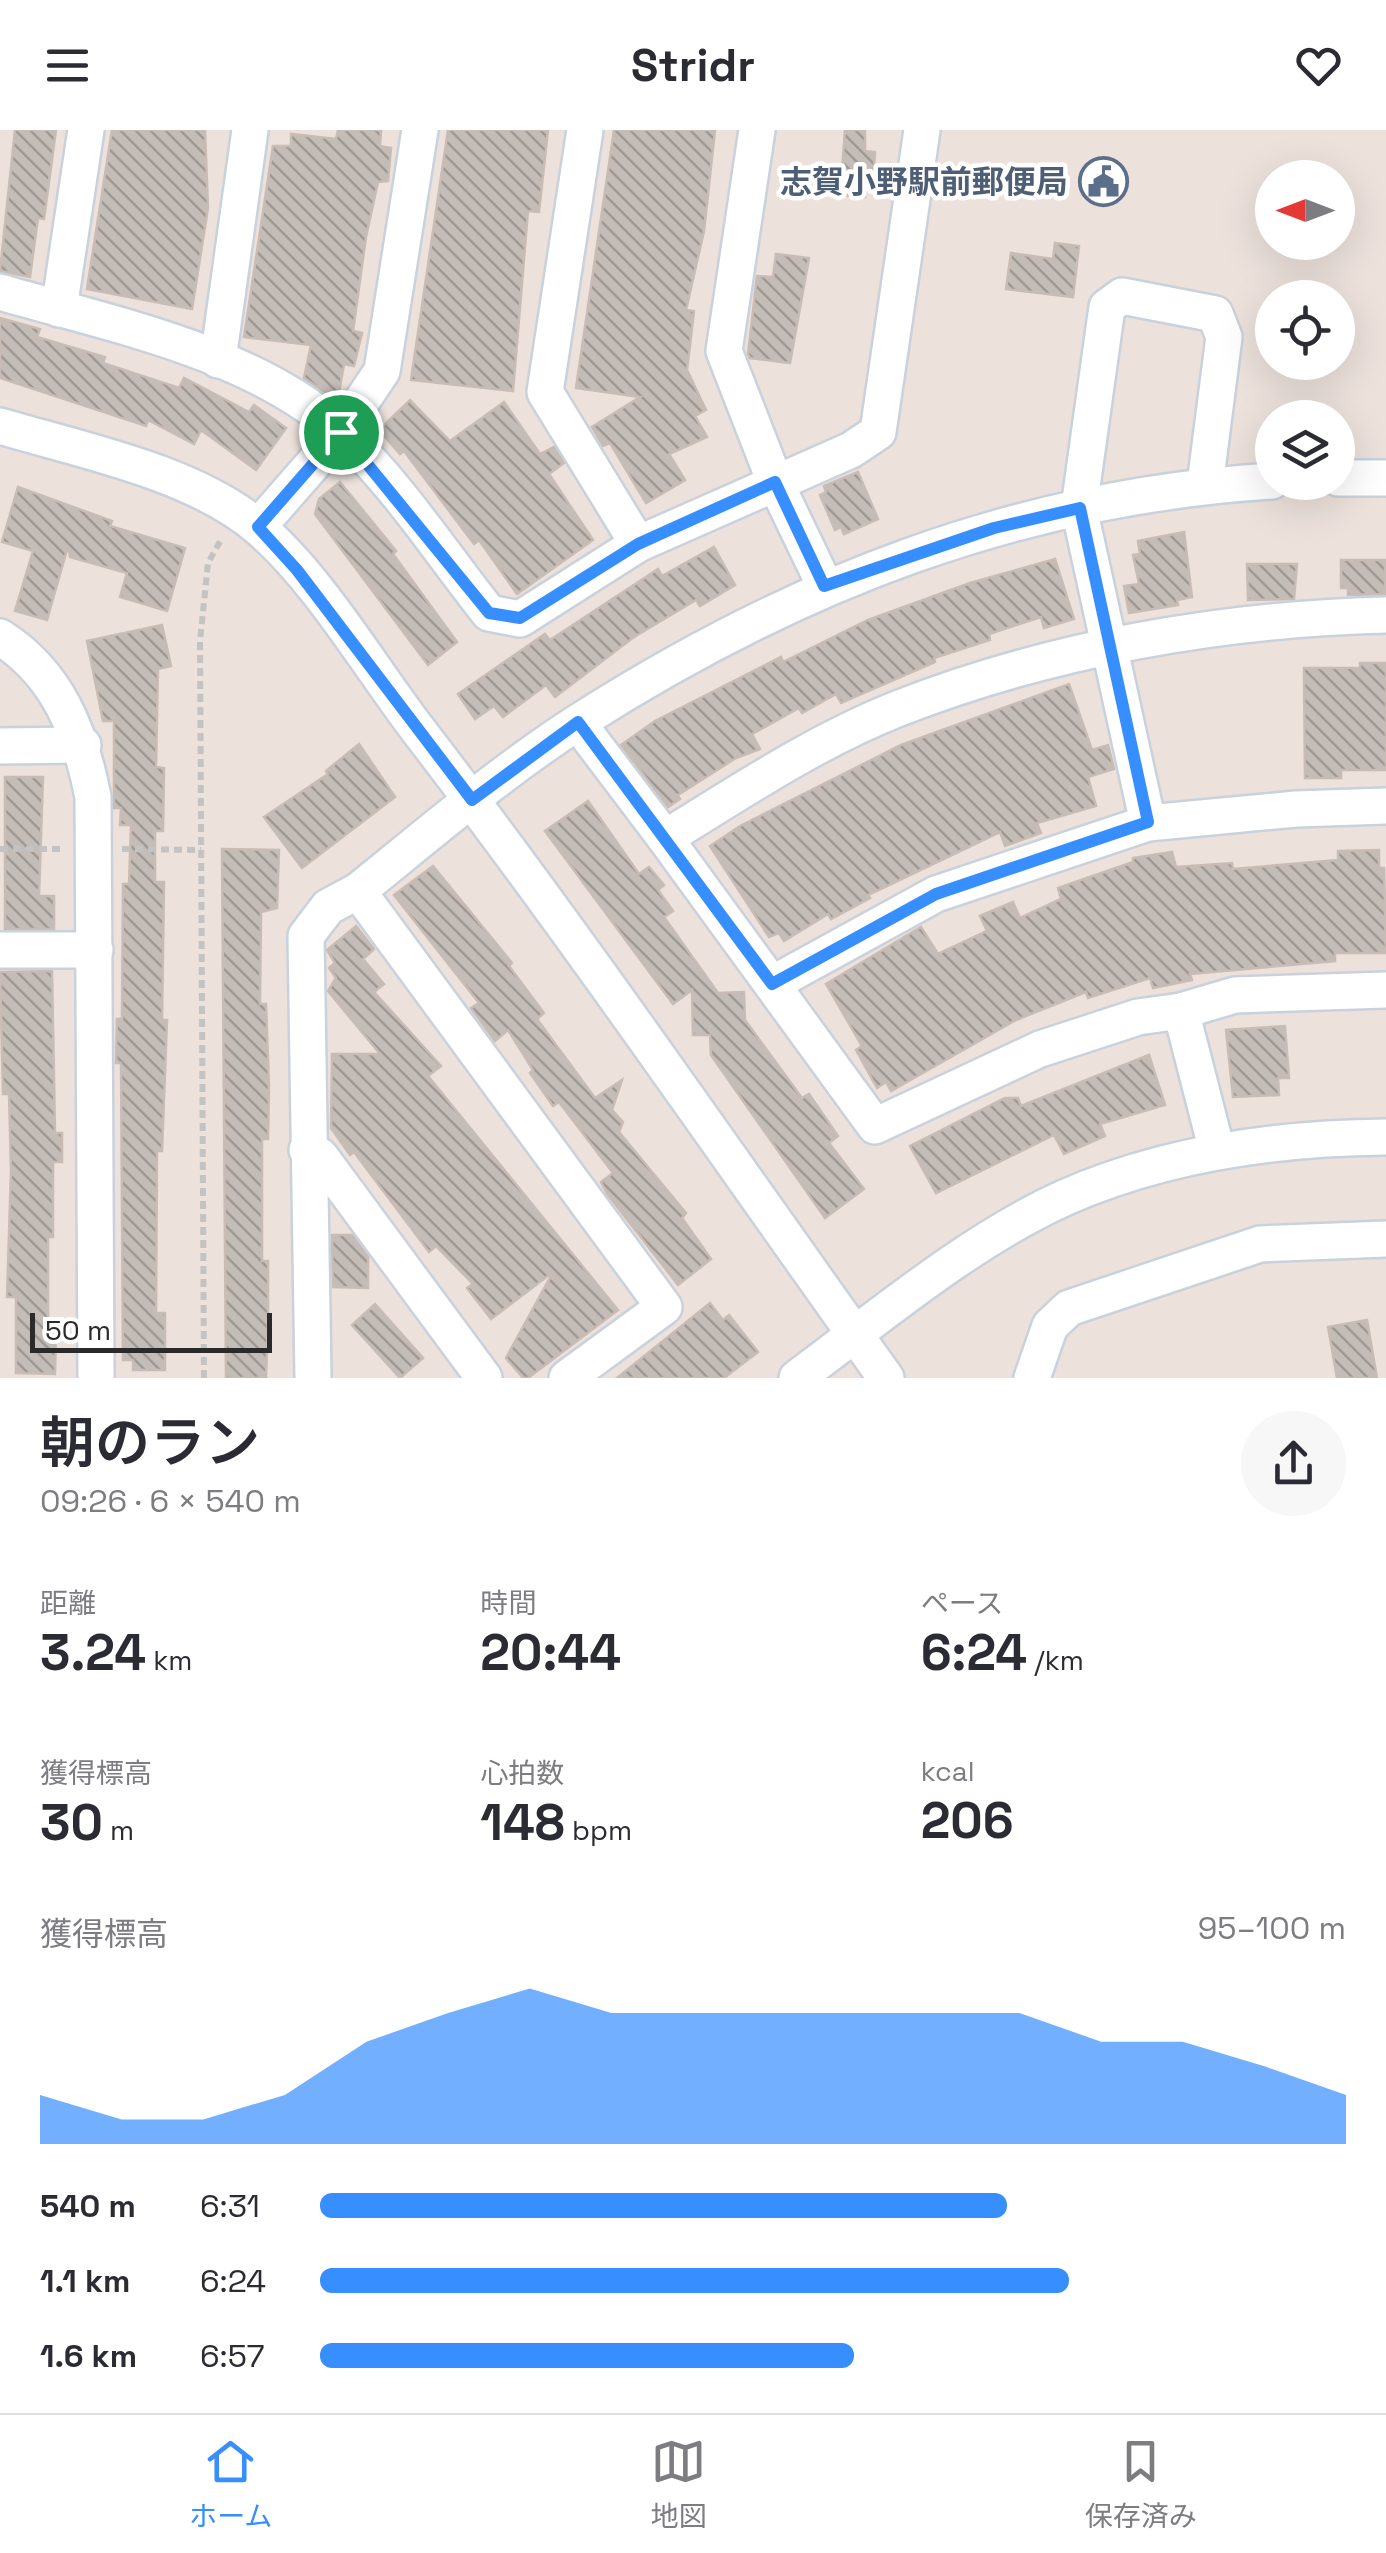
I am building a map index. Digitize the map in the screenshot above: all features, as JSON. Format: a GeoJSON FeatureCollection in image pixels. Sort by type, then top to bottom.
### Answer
{"type":"FeatureCollection","features":[{"type":"Feature","properties":{"kind":"street"},"geometry":{"type":"LineString","coordinates":[[59,309],[86,130]]}},
{"type":"Feature","properties":{"kind":"street"},"geometry":{"type":"LineString","coordinates":[[218,360],[250,130]]}},
{"type":"Feature","properties":{"kind":"street"},"geometry":{"type":"LineString","coordinates":[[247,520],[341,432],[382,371],[420,130]]}},
{"type":"Feature","properties":{"kind":"street"},"geometry":{"type":"LineString","coordinates":[[585,130],[544,392],[638,544]]}},
{"type":"Feature","properties":{"kind":"street"},"geometry":{"type":"LineString","coordinates":[[757,130],[724,351],[775,482],[824,586]]}},
{"type":"Feature","properties":{"kind":"street"},"geometry":{"type":"LineString","coordinates":[[0,292],[218,360],[286,394],[341,432],[489,613],[520,618],[638,544],[852,450],[878,432],[922,130]]}},
{"type":"Feature","properties":{"kind":"street"},"geometry":{"type":"LineString","coordinates":[[1148,822],[1080,508],[1107,307],[1122,296],[1215,314],[1224,337],[1205,486]]}},
{"type":"Feature","properties":{"kind":"street"},"geometry":{"type":"LineString","coordinates":[[0,426],[126,464],[203,494],[247,520],[297,570],[472,800],[886,1378]]}},
{"type":"Feature","properties":{"kind":"street"},"geometry":{"type":"LineString","coordinates":[[1355,478],[1386,478]]}},
{"type":"Feature","properties":{"kind":"street"},"geometry":{"type":"LineString","coordinates":[[313,1378],[306,936],[328,907],[358,891],[578,722],[723,635],[824,586],[994,528],[1205,486],[1255,483]]}},
{"type":"Feature","properties":{"kind":"street"},"geometry":{"type":"LineString","coordinates":[[665,838],[799,756],[896,709],[1110,645],[1209,630],[1386,615]]}},
{"type":"Feature","properties":{"kind":"street"},"geometry":{"type":"LineString","coordinates":[[0,637],[24,652],[57,690],[83,746],[93,796],[96,1378]]}},
{"type":"Feature","properties":{"kind":"street"},"geometry":{"type":"LineString","coordinates":[[578,722],[875,1126],[1040,1049],[1138,1016],[1181,1011],[1234,995],[1386,990]]}},
{"type":"Feature","properties":{"kind":"street"},"geometry":{"type":"LineString","coordinates":[[0,746],[83,746]]}},
{"type":"Feature","properties":{"kind":"street"},"geometry":{"type":"LineString","coordinates":[[772,984],[936,894],[1148,822],[1386,806]]}},
{"type":"Feature","properties":{"kind":"street"},"geometry":{"type":"LineString","coordinates":[[358,891],[664,1307],[567,1378]]}},
{"type":"Feature","properties":{"kind":"street"},"geometry":{"type":"LineString","coordinates":[[0,950],[95,950]]}},
{"type":"Feature","properties":{"kind":"street"},"geometry":{"type":"LineString","coordinates":[[1181,1011],[1217,1150]]}},
{"type":"Feature","properties":{"kind":"street"},"geometry":{"type":"LineString","coordinates":[[797,1378],[979,1248],[1063,1198],[1152,1166],[1217,1150],[1316,1137],[1386,1137]]}},
{"type":"Feature","properties":{"kind":"street"},"geometry":{"type":"LineString","coordinates":[[307,1150],[320,1156],[484,1378]]}},
{"type":"Feature","properties":{"kind":"street"},"geometry":{"type":"LineString","coordinates":[[1032,1378],[1050,1326],[1069,1308],[1260,1244],[1386,1238]]}},
{"type":"Feature","properties":{"kind":"path"},"geometry":{"type":"LineString","coordinates":[[204,1378],[200,640],[208,562],[247,520]]}},
{"type":"Feature","properties":{"kind":"building"},"geometry":{"type":"Polygon","coordinates":[[[15,130],[56,130],[44,219],[38,218],[30,277],[0,271],[15,130]]]}},
{"type":"Feature","properties":{"kind":"building"},"geometry":{"type":"Polygon","coordinates":[[[112,130],[205,130],[208,208],[192,309],[87,289],[112,130]]]}},
{"type":"Feature","properties":{"kind":"building"},"geometry":{"type":"Polygon","coordinates":[[[338,130],[381,130],[380,146],[391,148],[388,181],[378,182],[366,237],[353,331],[362,333],[354,366],[344,364],[339,393],[326,393],[304,378],[311,345],[244,337],[273,146],[291,146],[291,134],[336,139],[338,130]]]}},
{"type":"Feature","properties":{"kind":"building"},"geometry":{"type":"Polygon","coordinates":[[[448,130],[548,130],[539,212],[528,211],[513,391],[411,380],[448,130]]]}},
{"type":"Feature","properties":{"kind":"building"},"geometry":{"type":"Polygon","coordinates":[[[614,130],[715,130],[704,231],[686,310],[694,311],[687,370],[706,410],[695,416],[707,437],[669,454],[685,480],[646,503],[610,443],[603,446],[592,427],[640,397],[576,388],[614,130]]]}},
{"type":"Feature","properties":{"kind":"building"},"geometry":{"type":"Polygon","coordinates":[[[845,130],[865,130],[865,151],[875,152],[873,184],[865,183],[865,197],[840,195],[845,130]]]}},
{"type":"Feature","properties":{"kind":"building"},"geometry":{"type":"Polygon","coordinates":[[[1055,243],[1079,246],[1073,297],[1006,289],[1011,253],[1053,259],[1055,243]]]}},
{"type":"Feature","properties":{"kind":"building"},"geometry":{"type":"Polygon","coordinates":[[[776,254],[809,258],[790,363],[750,358],[748,354],[757,276],[773,277],[776,254]]]}},
{"type":"Feature","properties":{"kind":"building"},"geometry":{"type":"Polygon","coordinates":[[[0,318],[40,329],[37,337],[105,357],[103,363],[179,388],[184,378],[249,412],[254,405],[286,428],[256,470],[201,430],[194,444],[148,420],[146,426],[0,378],[0,318]]]}},
{"type":"Feature","properties":{"kind":"building"},"geometry":{"type":"Polygon","coordinates":[[[410,400],[450,441],[504,402],[540,454],[554,447],[564,463],[549,474],[593,540],[517,594],[479,540],[474,544],[404,451],[400,454],[379,430],[410,400]]]}},
{"type":"Feature","properties":{"kind":"building"},"geometry":{"type":"Polygon","coordinates":[[[858,472],[878,519],[844,534],[841,527],[835,530],[820,495],[826,492],[824,486],[858,472]]]}},
{"type":"Feature","properties":{"kind":"building"},"geometry":{"type":"Polygon","coordinates":[[[340,482],[396,551],[393,554],[457,642],[428,665],[315,514],[319,499],[340,482]]]}},
{"type":"Feature","properties":{"kind":"building"},"geometry":{"type":"Polygon","coordinates":[[[18,487],[112,521],[110,526],[185,548],[167,611],[120,597],[127,573],[70,557],[68,546],[47,620],[15,611],[33,551],[2,542],[18,487]]]}},
{"type":"Feature","properties":{"kind":"building"},"geometry":{"type":"Polygon","coordinates":[[[1184,532],[1192,597],[1177,600],[1178,605],[1129,613],[1124,586],[1139,584],[1133,555],[1140,554],[1138,541],[1184,532]]]}},
{"type":"Feature","properties":{"kind":"building"},"geometry":{"type":"Polygon","coordinates":[[[714,547],[735,585],[700,606],[696,600],[634,637],[555,697],[546,685],[503,717],[494,706],[475,719],[458,694],[545,634],[550,640],[658,569],[662,576],[714,547]]]}},
{"type":"Feature","properties":{"kind":"building"},"geometry":{"type":"Polygon","coordinates":[[[1055,559],[1074,619],[1044,628],[1041,617],[989,634],[990,640],[934,658],[935,662],[841,703],[836,694],[802,713],[799,708],[752,734],[760,749],[736,758],[678,795],[680,799],[668,807],[621,745],[655,721],[781,657],[783,662],[868,620],[970,583],[1055,559]]]}},
{"type":"Feature","properties":{"kind":"building"},"geometry":{"type":"Polygon","coordinates":[[[1341,560],[1385,560],[1385,594],[1348,595],[1348,588],[1341,588],[1341,560]]]}},
{"type":"Feature","properties":{"kind":"building"},"geometry":{"type":"Polygon","coordinates":[[[1247,564],[1297,564],[1294,599],[1248,600],[1247,564]]]}},
{"type":"Feature","properties":{"kind":"building"},"geometry":{"type":"Polygon","coordinates":[[[162,625],[171,666],[158,669],[156,767],[164,768],[163,831],[155,831],[155,882],[164,882],[162,1020],[167,1020],[162,1151],[157,1151],[156,1313],[165,1313],[165,1370],[133,1370],[133,1360],[123,1360],[121,1063],[116,1063],[117,1019],[122,1019],[123,884],[129,884],[131,825],[120,825],[121,808],[114,808],[114,721],[103,721],[87,641],[162,625]]]}},
{"type":"Feature","properties":{"kind":"building"},"geometry":{"type":"Polygon","coordinates":[[[1360,663],[1386,663],[1386,770],[1341,770],[1341,778],[1305,778],[1304,668],[1360,668],[1360,663]]]}},
{"type":"Feature","properties":{"kind":"building"},"geometry":{"type":"Polygon","coordinates":[[[1069,684],[1092,750],[1108,745],[1114,769],[1088,777],[1096,806],[1037,823],[1041,833],[1005,846],[1000,832],[868,895],[870,898],[831,919],[828,914],[784,941],[779,933],[769,937],[710,846],[740,826],[901,745],[1069,684]]]}},
{"type":"Feature","properties":{"kind":"building"},"geometry":{"type":"Polygon","coordinates":[[[359,744],[395,797],[302,868],[264,817],[328,774],[326,771],[359,744]]]}},
{"type":"Feature","properties":{"kind":"building"},"geometry":{"type":"Polygon","coordinates":[[[5,777],[43,777],[39,896],[54,896],[54,929],[5,929],[5,777]]]}},
{"type":"Feature","properties":{"kind":"building"},"geometry":{"type":"Polygon","coordinates":[[[588,801],[639,874],[649,867],[664,885],[658,890],[673,911],[664,917],[718,993],[744,992],[745,1020],[802,1098],[809,1094],[838,1136],[829,1143],[864,1189],[825,1218],[711,1055],[710,1035],[693,1035],[692,990],[673,1004],[545,831],[588,801]]]}},
{"type":"Feature","properties":{"kind":"building"},"geometry":{"type":"Polygon","coordinates":[[[222,849],[279,850],[277,908],[261,912],[260,1004],[266,1004],[269,1087],[268,1139],[262,1139],[262,1261],[268,1261],[268,1319],[266,1377],[256,1378],[226,1378],[222,849]]]}},
{"type":"Feature","properties":{"kind":"building"},"geometry":{"type":"Polygon","coordinates":[[[1379,850],[1379,868],[1384,868],[1386,953],[1335,953],[1335,961],[1190,974],[1192,980],[1153,988],[1150,978],[1088,998],[1086,992],[1016,1020],[891,1091],[886,1082],[877,1088],[856,1050],[862,1046],[826,984],[921,927],[938,954],[987,931],[980,916],[1013,902],[1020,918],[1061,899],[1058,888],[1133,862],[1133,858],[1172,852],[1176,867],[1232,863],[1233,869],[1338,860],[1338,851],[1379,850]]]}},
{"type":"Feature","properties":{"kind":"building"},"geometry":{"type":"Polygon","coordinates":[[[433,866],[512,963],[509,966],[544,1013],[537,1019],[595,1098],[622,1080],[612,1110],[623,1122],[619,1132],[686,1213],[682,1218],[711,1259],[678,1285],[608,1195],[601,1182],[613,1173],[559,1102],[553,1106],[508,1030],[495,1041],[471,1008],[479,1003],[394,895],[433,866]]]}},
{"type":"Feature","properties":{"kind":"building"},"geometry":{"type":"Polygon","coordinates":[[[356,926],[374,949],[363,959],[384,984],[374,992],[441,1066],[428,1076],[618,1310],[528,1378],[523,1378],[506,1358],[553,1272],[491,1319],[467,1288],[473,1284],[436,1246],[429,1252],[354,1152],[350,1155],[331,1128],[332,1054],[380,1054],[328,991],[336,978],[329,968],[335,963],[327,950],[356,926]]]}},
{"type":"Feature","properties":{"kind":"building"},"geometry":{"type":"Polygon","coordinates":[[[52,971],[55,1133],[62,1133],[62,1162],[53,1162],[53,1237],[48,1237],[48,1326],[56,1326],[55,1374],[16,1373],[16,1297],[7,1297],[11,1170],[9,1094],[3,1094],[0,972],[52,971]]]}},
{"type":"Feature","properties":{"kind":"building"},"geometry":{"type":"Polygon","coordinates":[[[1285,1026],[1289,1078],[1278,1078],[1279,1095],[1233,1097],[1226,1030],[1285,1026]]]}},
{"type":"Feature","properties":{"kind":"building"},"geometry":{"type":"Polygon","coordinates":[[[1149,1055],[1165,1105],[1100,1124],[1105,1136],[1064,1154],[1054,1135],[936,1193],[910,1146],[1005,1098],[1018,1098],[1021,1106],[1149,1055]]]}},
{"type":"Feature","properties":{"kind":"building"},"geometry":{"type":"Polygon","coordinates":[[[332,1235],[352,1235],[368,1257],[368,1288],[333,1287],[332,1235]]]}},
{"type":"Feature","properties":{"kind":"building"},"geometry":{"type":"Polygon","coordinates":[[[710,1303],[723,1320],[729,1315],[758,1352],[724,1378],[617,1378],[710,1303]]]}},
{"type":"Feature","properties":{"kind":"building"},"geometry":{"type":"Polygon","coordinates":[[[375,1304],[423,1358],[400,1378],[352,1325],[375,1304]]]}},
{"type":"Feature","properties":{"kind":"building"},"geometry":{"type":"Polygon","coordinates":[[[1367,1320],[1377,1378],[1337,1378],[1328,1327],[1367,1320]]]}},
{"type":"Feature","properties":{"kind":"place","name":"志賀小野駅前郵便局"},"geometry":{"type":"Point","coordinates":[1103,182]}},
{"type":"Feature","properties":{"kind":"route"},"geometry":{"type":"LineString","coordinates":[[341,432],[489,613],[520,618],[638,544],[775,482],[824,586],[994,528],[1080,508],[1148,822],[936,894],[875,924],[772,984],[578,722],[472,800],[297,570],[258,527],[341,432]]}}]}
